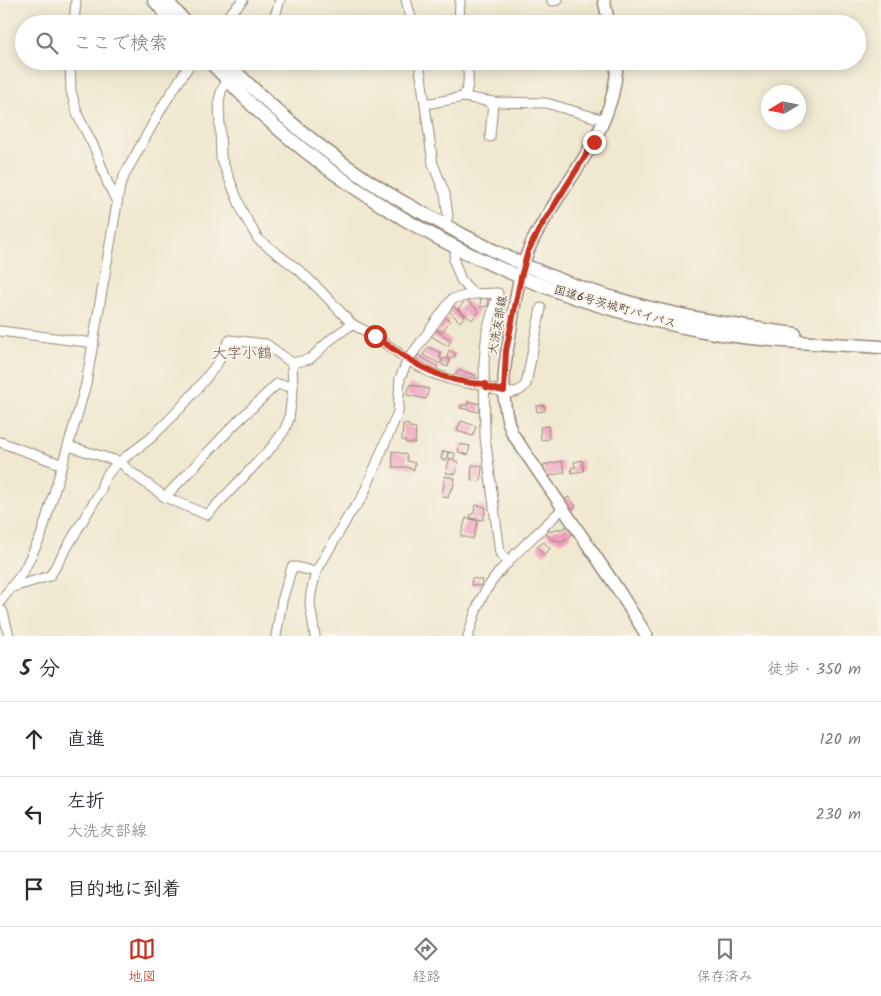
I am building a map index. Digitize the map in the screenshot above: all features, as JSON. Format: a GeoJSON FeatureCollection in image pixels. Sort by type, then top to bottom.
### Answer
{"type":"FeatureCollection","features":[{"type":"Feature","properties":{"kind":"highway"},"geometry":{"type":"LineString","coordinates":[[154,0],[166,15]]}},
{"type":"Feature","properties":{"kind":"highway"},"geometry":{"type":"LineString","coordinates":[[166,0],[179,15]]}},
{"type":"Feature","properties":{"kind":"highway","name":"国道6号茨城町バイパス"},"geometry":{"type":"LineString","coordinates":[[235,71],[283,115],[333,156],[407,205],[500,254],[523,271]]}},
{"type":"Feature","properties":{"kind":"highway","name":"国道6号茨城町バイパス"},"geometry":{"type":"LineString","coordinates":[[235,71],[257,110],[339,176],[406,220],[456,248],[523,271],[588,302],[704,331],[738,337],[793,342],[881,346]]}},
{"type":"Feature","properties":{"kind":"main road"},"geometry":{"type":"LineString","coordinates":[[604,0],[607,15]]}},
{"type":"Feature","properties":{"kind":"main road","name":"大洗友部線"},"geometry":{"type":"LineString","coordinates":[[616,70],[612,94],[604,120],[580,166],[540,228],[528,251],[506,351],[504,391],[507,423],[512,433],[617,588],[647,636]]}},
{"type":"Feature","properties":{"kind":"street"},"geometry":{"type":"LineString","coordinates":[[75,15],[76,0]]}},
{"type":"Feature","properties":{"kind":"street"},"geometry":{"type":"LineString","coordinates":[[229,15],[243,0]]}},
{"type":"Feature","properties":{"kind":"street"},"geometry":{"type":"LineString","coordinates":[[275,15],[280,0]]}},
{"type":"Feature","properties":{"kind":"street"},"geometry":{"type":"LineString","coordinates":[[406,0],[410,15]]}},
{"type":"Feature","properties":{"kind":"street"},"geometry":{"type":"LineString","coordinates":[[459,15],[460,0]]}},
{"type":"Feature","properties":{"kind":"street"},"geometry":{"type":"LineString","coordinates":[[70,70],[71,91],[78,116],[96,149],[108,184],[117,202]]}},
{"type":"Feature","properties":{"kind":"street"},"geometry":{"type":"LineString","coordinates":[[0,602],[13,587],[32,558],[41,536],[63,465],[86,384],[117,202],[125,174],[164,104],[186,70]]}},
{"type":"Feature","properties":{"kind":"street"},"geometry":{"type":"LineString","coordinates":[[420,70],[433,164],[445,194],[448,216],[445,225]]}},
{"type":"Feature","properties":{"kind":"street"},"geometry":{"type":"LineString","coordinates":[[463,97],[469,76],[468,70]]}},
{"type":"Feature","properties":{"kind":"street"},"geometry":{"type":"LineString","coordinates":[[235,71],[222,90],[219,100],[221,158],[243,213],[258,238],[321,290],[352,324],[375,336],[408,360],[431,373],[466,384],[518,392],[526,384],[541,308]]}},
{"type":"Feature","properties":{"kind":"street"},"geometry":{"type":"LineString","coordinates":[[426,104],[463,97],[493,102],[546,102],[604,120]]}},
{"type":"Feature","properties":{"kind":"street"},"geometry":{"type":"LineString","coordinates":[[490,137],[493,102]]}},
{"type":"Feature","properties":{"kind":"street"},"geometry":{"type":"LineString","coordinates":[[456,248],[454,261],[461,280],[474,294]]}},
{"type":"Feature","properties":{"kind":"street"},"geometry":{"type":"LineString","coordinates":[[315,636],[310,593],[316,572],[347,519],[362,498],[398,412],[400,378],[408,360],[452,299],[461,280]]}},
{"type":"Feature","properties":{"kind":"street"},"geometry":{"type":"LineString","coordinates":[[452,299],[474,294],[498,293],[487,330],[484,362],[486,386],[485,437],[500,553],[508,563]]}},
{"type":"Feature","properties":{"kind":"street"},"geometry":{"type":"LineString","coordinates":[[13,587],[50,576],[101,490],[102,481],[121,462],[152,437],[178,410],[219,361],[225,346],[230,340],[266,344],[292,363],[310,359],[330,340],[352,324]]}},
{"type":"Feature","properties":{"kind":"street"},"geometry":{"type":"LineString","coordinates":[[0,332],[94,344]]}},
{"type":"Feature","properties":{"kind":"street"},"geometry":{"type":"LineString","coordinates":[[68,446],[121,462],[128,470],[165,497],[207,515],[271,448],[284,431],[288,419],[293,387],[292,363]]}},
{"type":"Feature","properties":{"kind":"street"},"geometry":{"type":"LineString","coordinates":[[165,497],[237,422],[277,384],[293,387]]}},
{"type":"Feature","properties":{"kind":"street"},"geometry":{"type":"LineString","coordinates":[[0,442],[63,465]]}},
{"type":"Feature","properties":{"kind":"street"},"geometry":{"type":"LineString","coordinates":[[468,636],[481,598],[488,586],[508,563],[562,509]]}},
{"type":"Feature","properties":{"kind":"street"},"geometry":{"type":"LineString","coordinates":[[276,636],[292,567],[316,572]]}},
{"type":"Feature","properties":{"kind":"street"},"geometry":{"type":"LineString","coordinates":[[0,609],[5,618],[8,636]]}},
{"type":"Feature","properties":{"kind":"building"},"geometry":{"type":"Polygon","coordinates":[[[488,297],[488,306],[481,307],[480,298],[488,297]]]}},
{"type":"Feature","properties":{"kind":"building"},"geometry":{"type":"Polygon","coordinates":[[[466,300],[479,311],[472,320],[458,309],[466,300]]]}},
{"type":"Feature","properties":{"kind":"building"},"geometry":{"type":"Polygon","coordinates":[[[452,305],[465,316],[460,322],[448,310],[452,305]]]}},
{"type":"Feature","properties":{"kind":"building"},"geometry":{"type":"Polygon","coordinates":[[[444,317],[450,321],[442,332],[436,328],[444,317]]]}},
{"type":"Feature","properties":{"kind":"building"},"geometry":{"type":"Polygon","coordinates":[[[435,330],[451,340],[448,346],[431,336],[435,330]]]}},
{"type":"Feature","properties":{"kind":"building"},"geometry":{"type":"Polygon","coordinates":[[[428,347],[441,353],[440,358],[442,359],[440,364],[423,355],[428,347]]]}},
{"type":"Feature","properties":{"kind":"building"},"geometry":{"type":"Polygon","coordinates":[[[449,350],[456,354],[454,358],[447,357],[449,350]]]}},
{"type":"Feature","properties":{"kind":"building"},"geometry":{"type":"Polygon","coordinates":[[[418,355],[438,367],[435,371],[414,361],[418,355]]]}},
{"type":"Feature","properties":{"kind":"building"},"geometry":{"type":"Polygon","coordinates":[[[444,358],[450,360],[448,367],[442,365],[444,358]]]}},
{"type":"Feature","properties":{"kind":"building"},"geometry":{"type":"Polygon","coordinates":[[[459,370],[476,375],[475,381],[455,376],[459,370]]]}},
{"type":"Feature","properties":{"kind":"building"},"geometry":{"type":"Polygon","coordinates":[[[410,384],[429,389],[426,399],[407,395],[410,384]]]}},
{"type":"Feature","properties":{"kind":"building"},"geometry":{"type":"Polygon","coordinates":[[[468,401],[480,404],[480,412],[460,408],[461,405],[468,405],[468,401]]]}},
{"type":"Feature","properties":{"kind":"building"},"geometry":{"type":"Polygon","coordinates":[[[544,405],[545,411],[537,412],[536,406],[544,405]]]}},
{"type":"Feature","properties":{"kind":"building"},"geometry":{"type":"Polygon","coordinates":[[[461,421],[476,426],[473,436],[457,431],[461,421]]]}},
{"type":"Feature","properties":{"kind":"building"},"geometry":{"type":"Polygon","coordinates":[[[403,424],[416,428],[415,443],[406,443],[406,441],[402,440],[403,424]]]}},
{"type":"Feature","properties":{"kind":"building"},"geometry":{"type":"Polygon","coordinates":[[[548,426],[549,439],[541,440],[540,427],[548,426]]]}},
{"type":"Feature","properties":{"kind":"building"},"geometry":{"type":"Polygon","coordinates":[[[460,444],[470,446],[468,455],[458,452],[460,444]]]}},
{"type":"Feature","properties":{"kind":"building"},"geometry":{"type":"Polygon","coordinates":[[[392,451],[405,454],[407,461],[415,463],[414,470],[406,467],[393,467],[392,451]]]}},
{"type":"Feature","properties":{"kind":"building"},"geometry":{"type":"Polygon","coordinates":[[[443,451],[448,452],[446,461],[441,459],[443,451]]]}},
{"type":"Feature","properties":{"kind":"building"},"geometry":{"type":"Polygon","coordinates":[[[449,452],[455,453],[454,459],[448,458],[449,452]]]}},
{"type":"Feature","properties":{"kind":"building"},"geometry":{"type":"Polygon","coordinates":[[[449,460],[458,461],[456,474],[446,473],[449,460]]]}},
{"type":"Feature","properties":{"kind":"building"},"geometry":{"type":"Polygon","coordinates":[[[582,460],[584,471],[572,473],[571,468],[575,467],[574,462],[582,460]]]}},
{"type":"Feature","properties":{"kind":"building"},"geometry":{"type":"Polygon","coordinates":[[[562,461],[565,472],[546,477],[543,465],[562,461]]]}},
{"type":"Feature","properties":{"kind":"building"},"geometry":{"type":"Polygon","coordinates":[[[472,465],[482,466],[481,481],[471,480],[472,465]]]}},
{"type":"Feature","properties":{"kind":"building"},"geometry":{"type":"Polygon","coordinates":[[[445,476],[455,478],[453,489],[451,488],[448,498],[442,496],[445,476]]]}},
{"type":"Feature","properties":{"kind":"building"},"geometry":{"type":"Polygon","coordinates":[[[569,497],[576,506],[570,511],[563,500],[569,497]]]}},
{"type":"Feature","properties":{"kind":"building"},"geometry":{"type":"Polygon","coordinates":[[[476,505],[486,507],[483,520],[470,518],[476,505]]]}},
{"type":"Feature","properties":{"kind":"building"},"geometry":{"type":"Polygon","coordinates":[[[466,518],[478,521],[473,539],[461,536],[466,518]]]}},
{"type":"Feature","properties":{"kind":"building"},"geometry":{"type":"Polygon","coordinates":[[[568,527],[572,534],[570,535],[571,537],[560,543],[551,539],[546,534],[549,530],[550,532],[568,527]]]}},
{"type":"Feature","properties":{"kind":"building"},"geometry":{"type":"Polygon","coordinates":[[[544,542],[550,549],[543,555],[537,547],[544,542]]]}},
{"type":"Feature","properties":{"kind":"building"},"geometry":{"type":"Polygon","coordinates":[[[472,578],[482,580],[481,586],[471,585],[472,578]]]}},
{"type":"Feature","properties":{"kind":"district","name":"大字小鶴"},"geometry":{"type":"Point","coordinates":[242,354]}},
{"type":"Feature","properties":{"kind":"route"},"geometry":{"type":"LineString","coordinates":[[375,336],[408,360],[431,373],[466,384],[486,384],[486,387],[504,391],[506,351],[528,251],[540,228],[594,142]]}}]}
